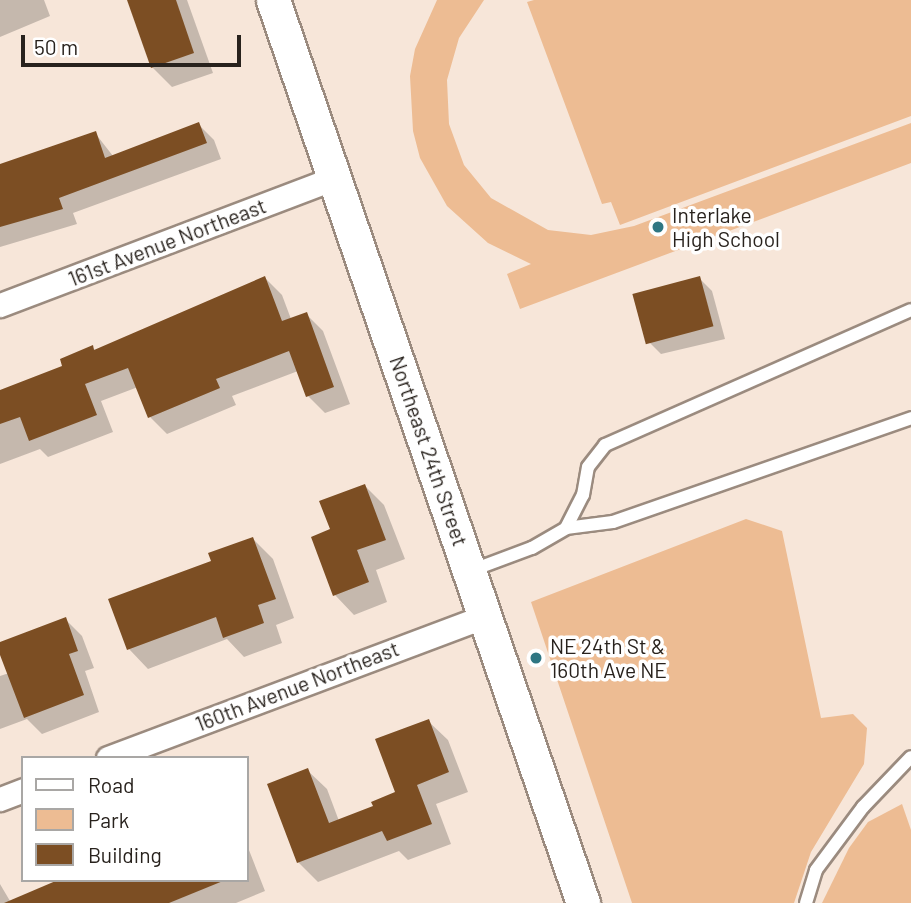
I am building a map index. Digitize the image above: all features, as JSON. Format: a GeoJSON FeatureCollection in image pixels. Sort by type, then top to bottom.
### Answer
{"type":"FeatureCollection","features":[{"type":"Feature","properties":{"kind":"main road","name":"Northeast 24th Street"},"geometry":{"type":"LineString","coordinates":[[273,0],[583,903]]}},
{"type":"Feature","properties":{"kind":"street","name":"161st Avenue Northeast"},"geometry":{"type":"LineString","coordinates":[[0,305],[334,178]]}},
{"type":"Feature","properties":{"kind":"street","name":"160th Avenue Northeast"},"geometry":{"type":"LineString","coordinates":[[113,756],[486,616]]}},
{"type":"Feature","properties":{"kind":"street"},"geometry":{"type":"LineString","coordinates":[[0,799],[21,791]]}},
{"type":"Feature","properties":{"kind":"lane"},"geometry":{"type":"LineString","coordinates":[[566,528],[583,495],[588,467],[605,445],[911,310]]}},
{"type":"Feature","properties":{"kind":"lane"},"geometry":{"type":"LineString","coordinates":[[470,570],[532,548],[566,528],[613,522],[911,418]]}},
{"type":"Feature","properties":{"kind":"lane"},"geometry":{"type":"LineString","coordinates":[[806,903],[816,870],[863,807],[911,757]]}},
{"type":"Feature","properties":{"kind":"green space"},"geometry":{"type":"Polygon","coordinates":[[[437,0],[484,0],[459,38],[447,80],[449,124],[464,165],[491,198],[548,230],[591,235],[634,226],[911,123],[911,163],[520,309],[507,274],[531,264],[488,243],[447,206],[420,158],[413,131],[410,76],[415,49],[437,0]]]}},
{"type":"Feature","properties":{"kind":"green space"},"geometry":{"type":"Polygon","coordinates":[[[911,0],[911,116],[620,225],[611,202],[602,204],[527,2],[911,0]]]}},
{"type":"Feature","properties":{"kind":"green space"},"geometry":{"type":"Polygon","coordinates":[[[746,519],[782,531],[821,718],[853,714],[867,728],[864,764],[811,852],[794,903],[632,903],[531,602],[746,519]]]}},
{"type":"Feature","properties":{"kind":"green space"},"geometry":{"type":"Polygon","coordinates":[[[902,804],[911,830],[911,903],[822,903],[849,848],[868,822],[902,804]]]}},
{"type":"Feature","properties":{"kind":"building"},"geometry":{"type":"Polygon","coordinates":[[[127,0],[176,0],[194,53],[151,68],[127,0]]]}},
{"type":"Feature","properties":{"kind":"building"},"geometry":{"type":"Polygon","coordinates":[[[199,122],[207,143],[59,198],[63,209],[0,227],[0,164],[96,131],[105,158],[199,122]]]}},
{"type":"Feature","properties":{"kind":"building"},"geometry":{"type":"Polygon","coordinates":[[[265,276],[282,321],[307,312],[334,387],[306,397],[289,351],[216,379],[220,388],[148,418],[128,368],[85,384],[97,415],[29,441],[20,417],[0,424],[0,390],[62,366],[60,359],[93,345],[94,350],[265,276]]]}},
{"type":"Feature","properties":{"kind":"building"},"geometry":{"type":"Polygon","coordinates":[[[700,276],[713,326],[646,344],[632,294],[700,276]]]}},
{"type":"Feature","properties":{"kind":"building"},"geometry":{"type":"Polygon","coordinates":[[[365,484],[386,540],[357,550],[369,582],[333,596],[311,537],[330,529],[319,501],[365,484]]]}},
{"type":"Feature","properties":{"kind":"building"},"geometry":{"type":"Polygon","coordinates":[[[253,537],[276,599],[258,605],[264,623],[223,638],[216,617],[127,650],[108,599],[211,561],[208,553],[253,537]]]}},
{"type":"Feature","properties":{"kind":"building"},"geometry":{"type":"Polygon","coordinates":[[[66,617],[78,651],[69,654],[84,695],[24,718],[0,655],[0,642],[66,617]]]}},
{"type":"Feature","properties":{"kind":"building"},"geometry":{"type":"Polygon","coordinates":[[[429,719],[449,772],[417,785],[432,824],[387,841],[382,831],[297,863],[267,784],[308,768],[329,823],[373,806],[371,802],[395,792],[375,739],[429,719]]]}},
{"type":"Feature","properties":{"kind":"building"},"geometry":{"type":"Polygon","coordinates":[[[53,882],[221,882],[169,903],[4,903],[53,882]]]}},
{"type":"Feature","properties":{"kind":"place","name":"Interlake High School"},"geometry":{"type":"Point","coordinates":[658,227]}},
{"type":"Feature","properties":{"kind":"place","name":"NE 24th St & 160th Ave NE"},"geometry":{"type":"Point","coordinates":[536,658]}}]}
